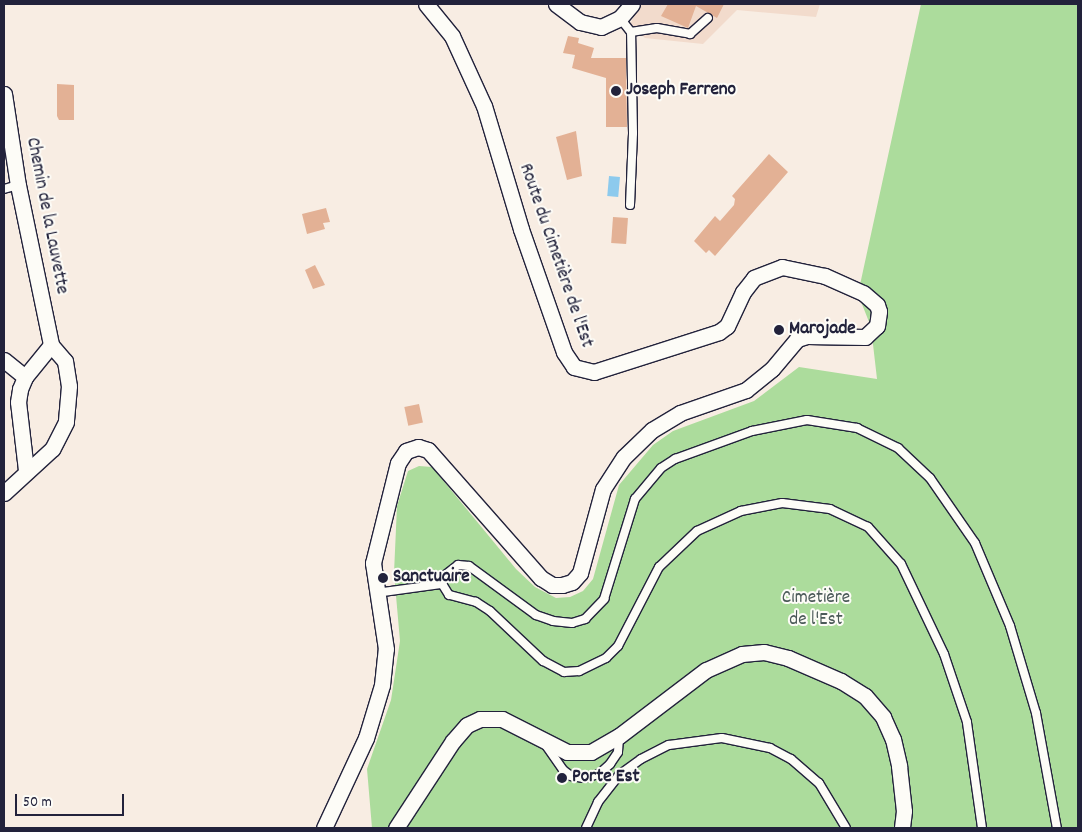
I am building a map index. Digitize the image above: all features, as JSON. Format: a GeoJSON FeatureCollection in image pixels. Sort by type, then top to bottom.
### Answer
{"type":"FeatureCollection","features":[{"type":"Feature","properties":{"kind":"street","name":"Route du Cimetière de l'Est"},"geometry":{"type":"LineString","coordinates":[[324,828],[366,738],[382,685],[386,649],[376,593],[373,563],[398,463],[406,451],[418,447],[428,450],[541,578],[552,585],[562,585],[572,582],[580,573],[603,489],[624,457],[652,430],[680,413],[746,390],[772,369],[797,339],[816,336],[865,337],[876,326],[879,311],[863,293],[825,276],[782,266],[754,278],[743,292],[727,326],[719,332],[594,372],[574,367],[564,352],[524,238],[484,106],[452,36],[426,4]]}},
{"type":"Feature","properties":{"kind":"street"},"geometry":{"type":"LineString","coordinates":[[556,4],[591,26],[601,27],[620,18],[632,4]]}},
{"type":"Feature","properties":{"kind":"street","name":"Chemin de la Lauvette"},"geometry":{"type":"LineString","coordinates":[[4,94],[11,187],[51,345],[65,361],[69,386],[66,422],[52,449],[26,470],[4,493]]}},
{"type":"Feature","properties":{"kind":"street"},"geometry":{"type":"LineString","coordinates":[[26,470],[18,402],[25,377],[51,345]]}},
{"type":"Feature","properties":{"kind":"street"},"geometry":{"type":"LineString","coordinates":[[4,360],[25,377]]}},
{"type":"Feature","properties":{"kind":"street"},"geometry":{"type":"LineString","coordinates":[[396,828],[452,741],[467,725],[480,719],[502,719],[544,742],[579,754],[591,752],[619,736],[706,670],[724,660],[742,654],[764,652],[788,658],[841,681],[865,696],[883,717],[893,739],[899,766],[904,811],[902,828]]}},
{"type":"Feature","properties":{"kind":"lane"},"geometry":{"type":"LineString","coordinates":[[620,18],[631,32],[630,205]]}},
{"type":"Feature","properties":{"kind":"lane"},"geometry":{"type":"LineString","coordinates":[[631,32],[656,28],[690,34],[708,18]]}},
{"type":"Feature","properties":{"kind":"lane"},"geometry":{"type":"LineString","coordinates":[[442,584],[448,570],[458,565],[469,566],[536,615],[553,621],[572,623],[585,619],[604,599],[635,500],[662,468],[675,459],[752,431],[807,420],[857,428],[898,448],[930,478],[975,543],[1010,626],[1036,712],[1057,828]]}},
{"type":"Feature","properties":{"kind":"lane"},"geometry":{"type":"LineString","coordinates":[[442,584],[449,595],[476,602],[490,611],[543,661],[564,672],[579,671],[606,658],[618,646],[659,567],[698,531],[742,512],[782,503],[837,513],[868,527],[901,564],[944,654],[967,722],[982,828]]}},
{"type":"Feature","properties":{"kind":"lane"},"geometry":{"type":"LineString","coordinates":[[376,593],[442,584]]}},
{"type":"Feature","properties":{"kind":"lane"},"geometry":{"type":"LineString","coordinates":[[544,742],[563,770],[572,776],[584,778],[598,774],[610,764],[618,752],[619,736]]}},
{"type":"Feature","properties":{"kind":"lane"},"geometry":{"type":"LineString","coordinates":[[586,828],[598,802],[619,774],[641,759],[669,745],[722,738],[770,748],[791,759],[820,783],[846,828]]}},
{"type":"Feature","properties":{"kind":"shaded area"},"geometry":{"type":"Polygon","coordinates":[[[641,4],[820,4],[816,17],[737,10],[703,44],[645,38],[630,24],[641,4]]]}},
{"type":"Feature","properties":{"kind":"green space","name":"Cimetière de l'Est"},"geometry":{"type":"Polygon","coordinates":[[[921,4],[1078,4],[1078,828],[372,828],[367,769],[391,700],[400,641],[394,573],[397,506],[408,471],[419,466],[432,467],[516,569],[535,587],[556,598],[570,597],[583,591],[593,579],[619,485],[653,445],[673,431],[754,401],[799,367],[877,379],[871,327],[858,294],[921,4]]]}},
{"type":"Feature","properties":{"kind":"water"},"geometry":{"type":"Polygon","coordinates":[[[609,176],[620,177],[618,197],[607,196],[609,176]]]}},
{"type":"Feature","properties":{"kind":"building"},"geometry":{"type":"Polygon","coordinates":[[[668,4],[724,4],[717,18],[696,6],[688,28],[661,16],[668,4]]]}},
{"type":"Feature","properties":{"kind":"building"},"geometry":{"type":"Polygon","coordinates":[[[568,36],[579,38],[578,43],[594,48],[591,58],[626,58],[627,127],[606,127],[606,78],[572,68],[575,55],[563,53],[568,36]]]}},
{"type":"Feature","properties":{"kind":"building"},"geometry":{"type":"Polygon","coordinates":[[[57,84],[74,85],[74,120],[59,120],[57,116],[57,84]]]}},
{"type":"Feature","properties":{"kind":"building"},"geometry":{"type":"Polygon","coordinates":[[[576,131],[582,176],[567,180],[556,137],[576,131]]]}},
{"type":"Feature","properties":{"kind":"building"},"geometry":{"type":"Polygon","coordinates":[[[769,154],[788,172],[715,256],[709,250],[706,253],[694,241],[715,216],[720,221],[734,205],[735,199],[732,196],[769,154]]]}},
{"type":"Feature","properties":{"kind":"building"},"geometry":{"type":"Polygon","coordinates":[[[326,208],[330,222],[323,223],[325,229],[307,234],[302,214],[326,208]]]}},
{"type":"Feature","properties":{"kind":"building"},"geometry":{"type":"Polygon","coordinates":[[[613,217],[628,218],[626,244],[611,243],[613,217]]]}},
{"type":"Feature","properties":{"kind":"building"},"geometry":{"type":"Polygon","coordinates":[[[315,265],[325,285],[313,289],[305,270],[315,265]]]}},
{"type":"Feature","properties":{"kind":"building"},"geometry":{"type":"Polygon","coordinates":[[[419,404],[423,423],[408,426],[404,407],[419,404]]]}},
{"type":"Feature","properties":{"kind":"place","name":"Joseph Ferreno"},"geometry":{"type":"Point","coordinates":[616,91]}},
{"type":"Feature","properties":{"kind":"place","name":"Marojade"},"geometry":{"type":"Point","coordinates":[779,330]}},
{"type":"Feature","properties":{"kind":"place","name":"Sanctuaire"},"geometry":{"type":"Point","coordinates":[383,578]}},
{"type":"Feature","properties":{"kind":"place","name":"Porte Est"},"geometry":{"type":"Point","coordinates":[562,778]}}]}
